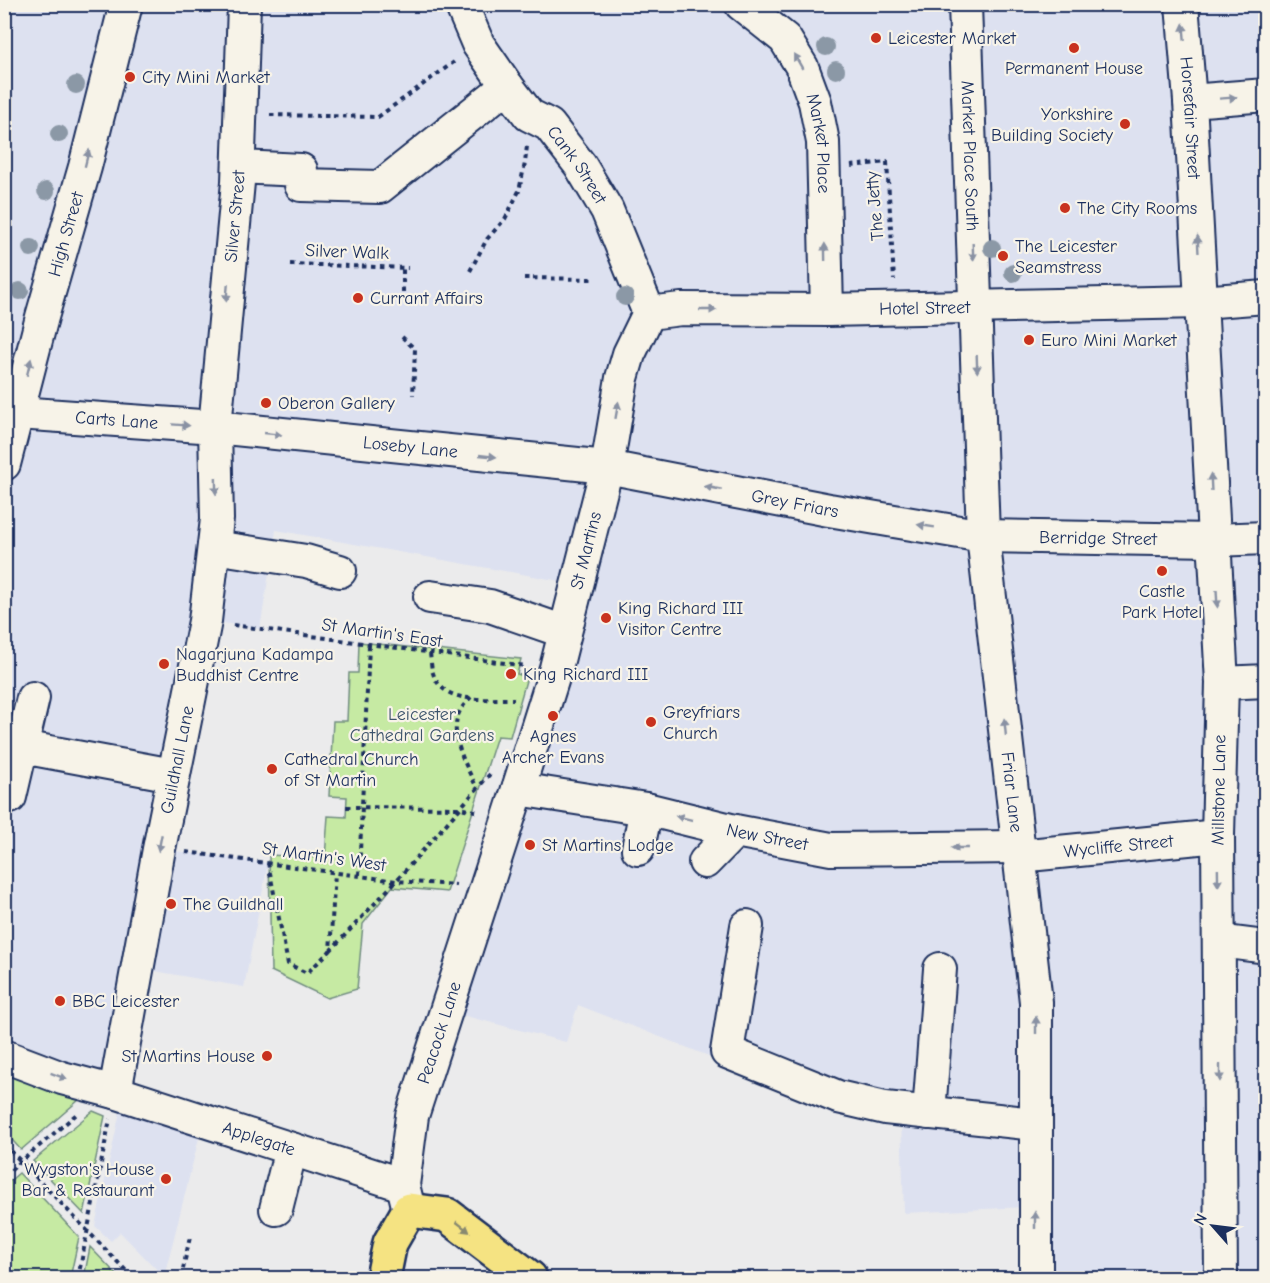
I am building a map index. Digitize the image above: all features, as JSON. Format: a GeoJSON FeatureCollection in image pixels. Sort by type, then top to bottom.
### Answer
{"type":"FeatureCollection","features":[{"type":"Feature","properties":{"kind":"main road","name":"Peacock Lane"},"geometry":{"type":"LineString","coordinates":[[383,1278],[390,1243],[406,1198]]}},
{"type":"Feature","properties":{"kind":"main road"},"geometry":{"type":"LineString","coordinates":[[406,1198],[447,1215],[530,1278]]}},
{"type":"Feature","properties":{"kind":"street","name":"High Street"},"geometry":{"type":"LineString","coordinates":[[4,464],[42,317],[85,168],[126,4]]}},
{"type":"Feature","properties":{"kind":"street","name":"Silver Street"},"geometry":{"type":"LineString","coordinates":[[215,427],[239,167],[247,114],[244,4]]}},
{"type":"Feature","properties":{"kind":"street","name":"Cank Street"},"geometry":{"type":"LineString","coordinates":[[461,4],[469,51],[507,87],[529,115],[549,125],[580,165],[602,201],[649,314]]}},
{"type":"Feature","properties":{"kind":"street","name":"Market Place"},"geometry":{"type":"LineString","coordinates":[[741,4],[784,39],[802,68],[815,102],[823,142],[827,310]]}},
{"type":"Feature","properties":{"kind":"street","name":"Market Place South"},"geometry":{"type":"LineString","coordinates":[[965,4],[974,306]]}},
{"type":"Feature","properties":{"kind":"street","name":"Horsefair Street"},"geometry":{"type":"LineString","coordinates":[[1182,4],[1190,101],[1201,302]]}},
{"type":"Feature","properties":{"kind":"street"},"geometry":{"type":"LineString","coordinates":[[239,167],[301,170],[301,185],[380,187],[507,87]]}},
{"type":"Feature","properties":{"kind":"street"},"geometry":{"type":"LineString","coordinates":[[1190,101],[1266,95]]}},
{"type":"Feature","properties":{"kind":"street","name":"Hotel Street"},"geometry":{"type":"LineString","coordinates":[[649,314],[681,309],[827,310],[1201,302],[1266,297]]}},
{"type":"Feature","properties":{"kind":"street","name":"Millstone Lane"},"geometry":{"type":"LineString","coordinates":[[1201,302],[1222,683],[1218,836],[1221,1278]]}},
{"type":"Feature","properties":{"kind":"street","name":"Friar Lane"},"geometry":{"type":"LineString","coordinates":[[974,306],[983,536],[1036,1002],[1036,1278]]}},
{"type":"Feature","properties":{"kind":"street","name":"St Martins"},"geometry":{"type":"LineString","coordinates":[[518,789],[556,668],[607,467],[622,378],[629,354],[649,314]]}},
{"type":"Feature","properties":{"kind":"street","name":"Carts Lane"},"geometry":{"type":"LineString","coordinates":[[18,413],[215,427]]}},
{"type":"Feature","properties":{"kind":"street","name":"Loseby Lane"},"geometry":{"type":"LineString","coordinates":[[215,427],[607,467]]}},
{"type":"Feature","properties":{"kind":"street","name":"Guildhall Lane"},"geometry":{"type":"LineString","coordinates":[[115,1092],[173,775],[206,621],[216,519],[215,427]]}},
{"type":"Feature","properties":{"kind":"street","name":"Grey Friars"},"geometry":{"type":"LineString","coordinates":[[607,467],[830,521],[983,536]]}},
{"type":"Feature","properties":{"kind":"street","name":"Berridge Street"},"geometry":{"type":"LineString","coordinates":[[983,536],[1214,540],[1266,538]]}},
{"type":"Feature","properties":{"kind":"street"},"geometry":{"type":"LineString","coordinates":[[213,548],[306,561],[340,571]]}},
{"type":"Feature","properties":{"kind":"street"},"geometry":{"type":"LineString","coordinates":[[430,597],[490,606],[565,632]]}},
{"type":"Feature","properties":{"kind":"street"},"geometry":{"type":"LineString","coordinates":[[1222,683],[1266,681]]}},
{"type":"Feature","properties":{"kind":"street"},"geometry":{"type":"LineString","coordinates":[[10,797],[33,698]]}},
{"type":"Feature","properties":{"kind":"street"},"geometry":{"type":"LineString","coordinates":[[21,747],[173,775]]}},
{"type":"Feature","properties":{"kind":"street","name":"New Street"},"geometry":{"type":"LineString","coordinates":[[518,789],[646,809],[735,831],[831,849],[1019,852]]}},
{"type":"Feature","properties":{"kind":"street","name":"Peacock Lane"},"geometry":{"type":"LineString","coordinates":[[406,1198],[412,1116],[518,789]]}},
{"type":"Feature","properties":{"kind":"street"},"geometry":{"type":"LineString","coordinates":[[638,849],[646,809]]}},
{"type":"Feature","properties":{"kind":"street"},"geometry":{"type":"LineString","coordinates":[[705,862],[735,831]]}},
{"type":"Feature","properties":{"kind":"street","name":"Wycliffe Street"},"geometry":{"type":"LineString","coordinates":[[1019,852],[1218,836]]}},
{"type":"Feature","properties":{"kind":"street"},"geometry":{"type":"LineString","coordinates":[[747,926],[727,1052],[838,1097],[885,1108],[1035,1124]]}},
{"type":"Feature","properties":{"kind":"street"},"geometry":{"type":"LineString","coordinates":[[1219,941],[1266,947]]}},
{"type":"Feature","properties":{"kind":"street"},"geometry":{"type":"LineString","coordinates":[[929,1113],[940,969]]}},
{"type":"Feature","properties":{"kind":"street","name":"Applegate"},"geometry":{"type":"LineString","coordinates":[[4,1056],[62,1078],[115,1092],[291,1149],[406,1198]]}},
{"type":"Feature","properties":{"kind":"street"},"geometry":{"type":"LineString","coordinates":[[276,1209],[291,1149]]}},
{"type":"Feature","properties":{"kind":"path"},"geometry":{"type":"LineString","coordinates":[[247,114],[378,117],[469,51]]}},
{"type":"Feature","properties":{"kind":"path"},"geometry":{"type":"LineString","coordinates":[[470,271],[487,239],[505,219],[519,191],[525,163],[529,115]]}},
{"type":"Feature","properties":{"kind":"path","name":"The Jetty"},"geometry":{"type":"LineString","coordinates":[[823,169],[888,162],[896,308]]}},
{"type":"Feature","properties":{"kind":"path","name":"Silver Walk"},"geometry":{"type":"LineString","coordinates":[[290,264],[406,268],[403,292]]}},
{"type":"Feature","properties":{"kind":"path"},"geometry":{"type":"LineString","coordinates":[[524,278],[594,279]]}},
{"type":"Feature","properties":{"kind":"path"},"geometry":{"type":"LineString","coordinates":[[402,337],[415,349],[412,395]]}},
{"type":"Feature","properties":{"kind":"path","name":"St Martin's East"},"geometry":{"type":"LineString","coordinates":[[206,621],[430,654],[556,668]]}},
{"type":"Feature","properties":{"kind":"path"},"geometry":{"type":"LineString","coordinates":[[359,875],[369,645]]}},
{"type":"Feature","properties":{"kind":"path"},"geometry":{"type":"LineString","coordinates":[[430,654],[433,674],[442,689],[458,697],[514,699]]}},
{"type":"Feature","properties":{"kind":"path"},"geometry":{"type":"LineString","coordinates":[[520,677],[523,666]]}},
{"type":"Feature","properties":{"kind":"path"},"geometry":{"type":"LineString","coordinates":[[511,709],[517,688]]}},
{"type":"Feature","properties":{"kind":"path"},"geometry":{"type":"LineString","coordinates":[[471,697],[460,708],[455,726],[463,758],[477,788]]}},
{"type":"Feature","properties":{"kind":"path"},"geometry":{"type":"LineString","coordinates":[[268,863],[288,964],[307,973],[396,881],[494,771]]}},
{"type":"Feature","properties":{"kind":"path"},"geometry":{"type":"LineString","coordinates":[[346,807],[460,808],[508,820]]}},
{"type":"Feature","properties":{"kind":"path","name":"St Martin's West"},"geometry":{"type":"LineString","coordinates":[[159,849],[396,881],[486,888]]}},
{"type":"Feature","properties":{"kind":"path"},"geometry":{"type":"LineString","coordinates":[[330,951],[335,873]]}},
{"type":"Feature","properties":{"kind":"path"},"geometry":{"type":"LineString","coordinates":[[4,1176],[86,1106],[115,1092]]}},
{"type":"Feature","properties":{"kind":"path"},"geometry":{"type":"LineString","coordinates":[[78,1278],[115,1092]]}},
{"type":"Feature","properties":{"kind":"path"},"geometry":{"type":"LineString","coordinates":[[4,1144],[133,1278]]}},
{"type":"Feature","properties":{"kind":"path"},"geometry":{"type":"LineString","coordinates":[[181,1278],[190,1237]]}},
{"type":"Feature","properties":{"kind":"shaded area"},"geometry":{"type":"Polygon","coordinates":[[[4,5],[1265,5],[1265,1278],[1036,1278],[1026,1207],[904,1213],[901,1119],[850,1111],[578,1005],[566,1042],[446,1011],[577,584],[276,530],[260,629],[205,620],[168,850],[268,863],[244,987],[138,968],[115,1092],[5,1050],[4,5]]]}},
{"type":"Feature","properties":{"kind":"shaded area"},"geometry":{"type":"Polygon","coordinates":[[[120,1112],[200,1134],[164,1277],[120,1232],[111,1241],[95,1226],[120,1112]]]}},
{"type":"Feature","properties":{"kind":"green space","name":"Leicester Cathedral Gardens"},"geometry":{"type":"Polygon","coordinates":[[[359,642],[521,659],[517,674],[527,677],[510,737],[497,736],[447,892],[392,887],[363,924],[357,989],[327,998],[271,971],[269,855],[325,858],[328,816],[346,817],[347,797],[329,796],[333,721],[347,721],[349,673],[358,673],[359,642]]]}},
{"type":"Feature","properties":{"kind":"green space"},"geometry":{"type":"Polygon","coordinates":[[[12,1072],[80,1099],[21,1150],[5,1132],[5,1082],[12,1072]]]}},
{"type":"Feature","properties":{"kind":"green space"},"geometry":{"type":"Polygon","coordinates":[[[93,1111],[105,1116],[84,1214],[33,1161],[93,1111]]]}},
{"type":"Feature","properties":{"kind":"green space"},"geometry":{"type":"Polygon","coordinates":[[[19,1173],[79,1237],[70,1278],[13,1278],[5,1275],[5,1185],[19,1173]]]}},
{"type":"Feature","properties":{"kind":"green space"},"geometry":{"type":"Polygon","coordinates":[[[90,1247],[120,1278],[84,1278],[90,1247]]]}},
{"type":"Feature","properties":{"kind":"place","name":"Leicester Market"},"geometry":{"type":"Point","coordinates":[876,38]}},
{"type":"Feature","properties":{"kind":"place","name":"Permanent House"},"geometry":{"type":"Point","coordinates":[1074,48]}},
{"type":"Feature","properties":{"kind":"place","name":"City Mini Market"},"geometry":{"type":"Point","coordinates":[130,77]}},
{"type":"Feature","properties":{"kind":"place","name":"Yorkshire Building Society"},"geometry":{"type":"Point","coordinates":[1125,124]}},
{"type":"Feature","properties":{"kind":"place","name":"The City Rooms"},"geometry":{"type":"Point","coordinates":[1065,208]}},
{"type":"Feature","properties":{"kind":"place","name":"The Leicester Seamstress"},"geometry":{"type":"Point","coordinates":[1003,256]}},
{"type":"Feature","properties":{"kind":"place","name":"Currant Affairs"},"geometry":{"type":"Point","coordinates":[358,298]}},
{"type":"Feature","properties":{"kind":"place","name":"Euro Mini Market"},"geometry":{"type":"Point","coordinates":[1029,340]}},
{"type":"Feature","properties":{"kind":"place","name":"Oberon Gallery"},"geometry":{"type":"Point","coordinates":[266,403]}},
{"type":"Feature","properties":{"kind":"place","name":"Castle Park Hotel"},"geometry":{"type":"Point","coordinates":[1162,571]}},
{"type":"Feature","properties":{"kind":"place","name":"King Richard III Visitor Centre"},"geometry":{"type":"Point","coordinates":[606,618]}},
{"type":"Feature","properties":{"kind":"place","name":"Nagarjuna Kadampa Buddhist Centre"},"geometry":{"type":"Point","coordinates":[164,664]}},
{"type":"Feature","properties":{"kind":"place","name":"King Richard III"},"geometry":{"type":"Point","coordinates":[511,674]}},
{"type":"Feature","properties":{"kind":"place","name":"Agnes Archer Evans"},"geometry":{"type":"Point","coordinates":[553,716]}},
{"type":"Feature","properties":{"kind":"place","name":"Greyfriars Church"},"geometry":{"type":"Point","coordinates":[651,722]}},
{"type":"Feature","properties":{"kind":"place","name":"Cathedral Church of St Martin"},"geometry":{"type":"Point","coordinates":[272,769]}},
{"type":"Feature","properties":{"kind":"place","name":"St Martins Lodge"},"geometry":{"type":"Point","coordinates":[530,845]}},
{"type":"Feature","properties":{"kind":"place","name":"The Guildhall"},"geometry":{"type":"Point","coordinates":[171,904]}},
{"type":"Feature","properties":{"kind":"place","name":"BBC Leicester"},"geometry":{"type":"Point","coordinates":[60,1001]}},
{"type":"Feature","properties":{"kind":"place","name":"St Martins House"},"geometry":{"type":"Point","coordinates":[267,1056]}},
{"type":"Feature","properties":{"kind":"place","name":"Wygston's House Bar & Restaurant"},"geometry":{"type":"Point","coordinates":[166,1179]}}]}
